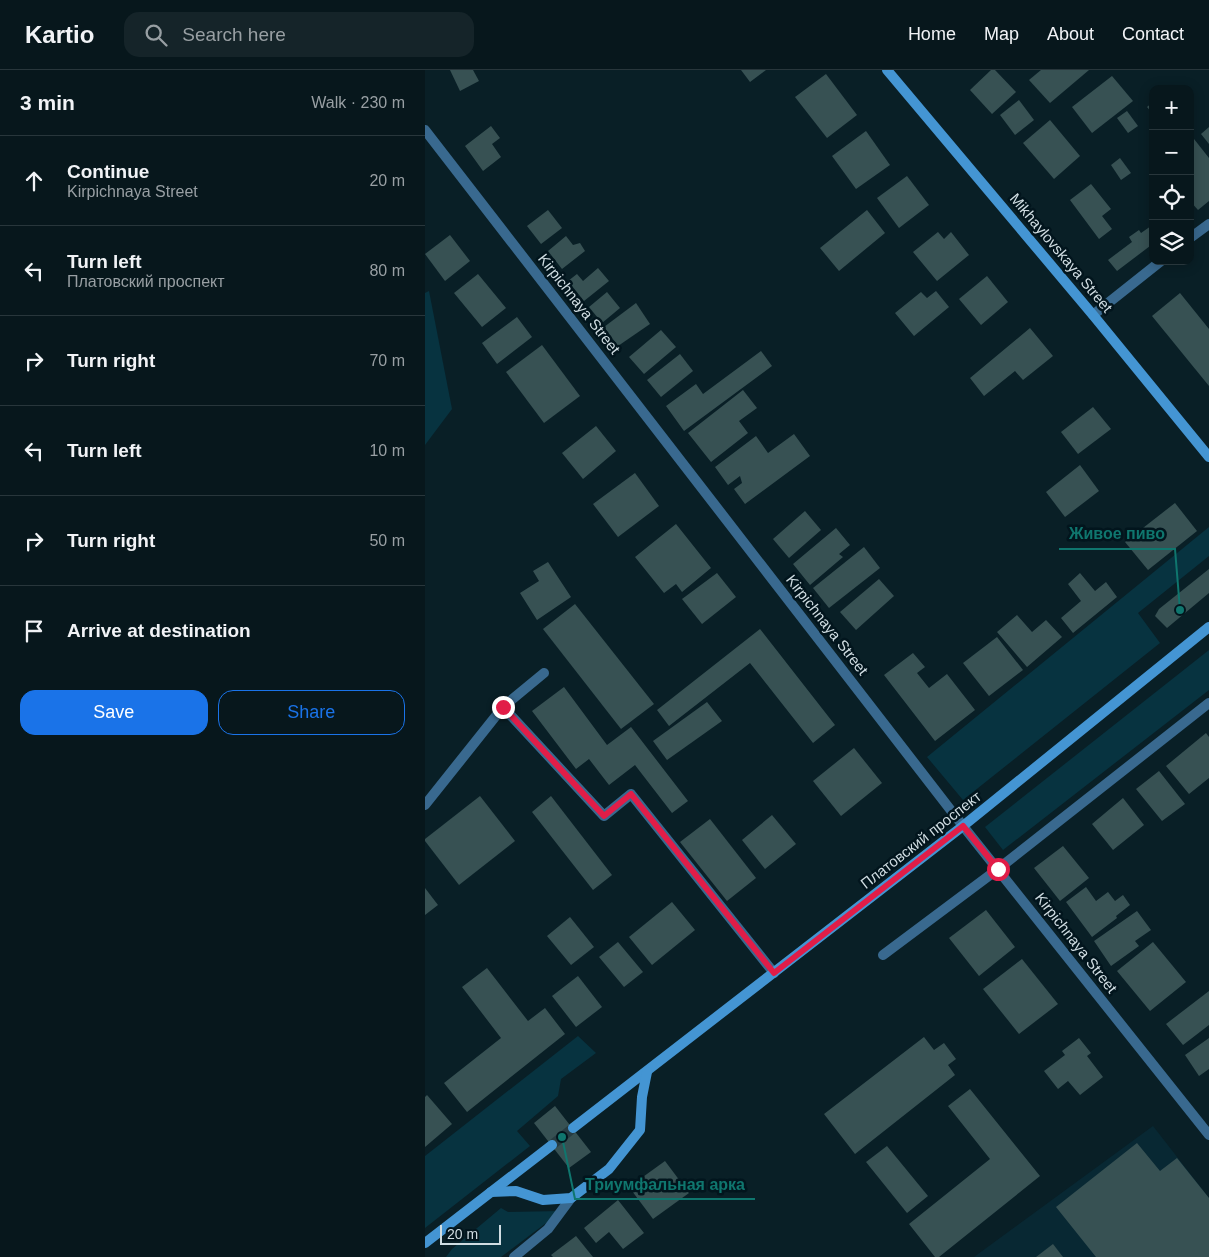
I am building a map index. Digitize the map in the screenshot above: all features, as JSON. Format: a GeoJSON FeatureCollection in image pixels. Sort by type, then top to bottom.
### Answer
{"type":"FeatureCollection","features":[{"type":"Feature","properties":{"kind":"main road","name":"Mikhaylovskaya Street"},"geometry":{"type":"LineString","coordinates":[[887,70],[1093,315],[1209,457]]}},
{"type":"Feature","properties":{"kind":"main road","name":"Платовский проспект"},"geometry":{"type":"LineString","coordinates":[[573,1128],[963,826],[1209,627]]}},
{"type":"Feature","properties":{"kind":"main road"},"geometry":{"type":"LineString","coordinates":[[491,1192],[516,1191],[543,1200],[571,1198],[609,1169],[640,1130],[647,1072]]}},
{"type":"Feature","properties":{"kind":"main road"},"geometry":{"type":"LineString","coordinates":[[425,1243],[552,1145]]}},
{"type":"Feature","properties":{"kind":"street","name":"Kirpichnaya Street"},"geometry":{"type":"LineString","coordinates":[[425,130],[963,826],[1209,1134]]}},
{"type":"Feature","properties":{"kind":"street"},"geometry":{"type":"LineString","coordinates":[[1194,235],[1209,224]]}},
{"type":"Feature","properties":{"kind":"street"},"geometry":{"type":"LineString","coordinates":[[1093,315],[1156,265]]}},
{"type":"Feature","properties":{"kind":"street"},"geometry":{"type":"LineString","coordinates":[[425,805],[503,707],[543,673]]}},
{"type":"Feature","properties":{"kind":"street"},"geometry":{"type":"LineString","coordinates":[[883,955],[998,869],[1209,703]]}},
{"type":"Feature","properties":{"kind":"street"},"geometry":{"type":"LineString","coordinates":[[503,707],[604,816],[631,794],[774,973]]}},
{"type":"Feature","properties":{"kind":"street"},"geometry":{"type":"LineString","coordinates":[[513,1257],[548,1229],[571,1198]]}},
{"type":"Feature","properties":{"kind":"shaded area"},"geometry":{"type":"Polygon","coordinates":[[[429,291],[452,409],[425,445],[425,293],[429,291]]]}},
{"type":"Feature","properties":{"kind":"shaded area"},"geometry":{"type":"Polygon","coordinates":[[[1209,527],[1209,556],[1138,613],[1160,643],[963,800],[927,757],[1209,527]]]}},
{"type":"Feature","properties":{"kind":"shaded area"},"geometry":{"type":"Polygon","coordinates":[[[1209,650],[1209,690],[1003,850],[985,827],[1209,650]]]}},
{"type":"Feature","properties":{"kind":"shaded area"},"geometry":{"type":"Polygon","coordinates":[[[578,1036],[596,1053],[561,1079],[558,1096],[517,1131],[530,1146],[425,1228],[425,1156],[578,1036]]]}},
{"type":"Feature","properties":{"kind":"shaded area"},"geometry":{"type":"Polygon","coordinates":[[[1153,1126],[1209,1198],[1209,1257],[974,1257],[1153,1126]]]}},
{"type":"Feature","properties":{"kind":"shaded area"},"geometry":{"type":"Polygon","coordinates":[[[501,1208],[508,1212],[562,1211],[501,1257],[446,1257],[452,1249],[501,1208]]]}},
{"type":"Feature","properties":{"kind":"building"},"geometry":{"type":"Polygon","coordinates":[[[450,70],[473,70],[479,81],[460,91],[450,70]]]}},
{"type":"Feature","properties":{"kind":"building"},"geometry":{"type":"Polygon","coordinates":[[[741,70],[766,70],[750,82],[741,70]]]}},
{"type":"Feature","properties":{"kind":"building"},"geometry":{"type":"Polygon","coordinates":[[[991,70],[995,70],[1016,92],[992,114],[970,90],[991,70]]]}},
{"type":"Feature","properties":{"kind":"building"},"geometry":{"type":"Polygon","coordinates":[[[1041,70],[1089,70],[1050,103],[1029,80],[1041,70]]]}},
{"type":"Feature","properties":{"kind":"building"},"geometry":{"type":"Polygon","coordinates":[[[826,74],[857,115],[827,138],[795,97],[826,74]]]}},
{"type":"Feature","properties":{"kind":"building"},"geometry":{"type":"Polygon","coordinates":[[[1112,76],[1133,101],[1092,133],[1072,107],[1112,76]]]}},
{"type":"Feature","properties":{"kind":"building"},"geometry":{"type":"Polygon","coordinates":[[[1019,100],[1034,120],[1015,135],[1000,115],[1019,100]]]}},
{"type":"Feature","properties":{"kind":"building"},"geometry":{"type":"Polygon","coordinates":[[[1127,111],[1138,126],[1128,133],[1117,118],[1127,111]]]}},
{"type":"Feature","properties":{"kind":"building"},"geometry":{"type":"Polygon","coordinates":[[[1050,120],[1080,156],[1054,179],[1023,143],[1050,120]]]}},
{"type":"Feature","properties":{"kind":"building"},"geometry":{"type":"Polygon","coordinates":[[[491,126],[500,138],[492,144],[501,157],[483,171],[465,146],[491,126]]]}},
{"type":"Feature","properties":{"kind":"building"},"geometry":{"type":"Polygon","coordinates":[[[1209,127],[1209,144],[1201,134],[1209,127]]]}},
{"type":"Feature","properties":{"kind":"building"},"geometry":{"type":"Polygon","coordinates":[[[866,131],[890,165],[856,189],[832,156],[866,131]]]}},
{"type":"Feature","properties":{"kind":"building"},"geometry":{"type":"Polygon","coordinates":[[[1194,139],[1209,158],[1209,201],[1198,210],[1194,206],[1194,139]]]}},
{"type":"Feature","properties":{"kind":"building"},"geometry":{"type":"Polygon","coordinates":[[[1120,158],[1131,173],[1121,180],[1111,165],[1120,158]]]}},
{"type":"Feature","properties":{"kind":"building"},"geometry":{"type":"Polygon","coordinates":[[[907,176],[929,205],[899,228],[877,198],[907,176]]]}},
{"type":"Feature","properties":{"kind":"building"},"geometry":{"type":"Polygon","coordinates":[[[1091,184],[1111,209],[1102,216],[1112,229],[1099,239],[1070,200],[1091,184]]]}},
{"type":"Feature","properties":{"kind":"building"},"geometry":{"type":"Polygon","coordinates":[[[548,210],[562,228],[541,244],[527,226],[548,210]]]}},
{"type":"Feature","properties":{"kind":"building"},"geometry":{"type":"Polygon","coordinates":[[[867,210],[885,233],[839,271],[820,248],[867,210]]]}},
{"type":"Feature","properties":{"kind":"building"},"geometry":{"type":"Polygon","coordinates":[[[1149,227],[1149,247],[1117,271],[1108,260],[1132,242],[1129,237],[1139,230],[1141,233],[1149,227]]]}},
{"type":"Feature","properties":{"kind":"building"},"geometry":{"type":"Polygon","coordinates":[[[938,232],[944,239],[951,232],[969,255],[937,281],[913,252],[938,232]]]}},
{"type":"Feature","properties":{"kind":"building"},"geometry":{"type":"Polygon","coordinates":[[[450,235],[470,261],[445,281],[425,254],[450,235]]]}},
{"type":"Feature","properties":{"kind":"building"},"geometry":{"type":"Polygon","coordinates":[[[566,236],[573,245],[580,243],[585,251],[562,269],[548,251],[566,236]]]}},
{"type":"Feature","properties":{"kind":"building"},"geometry":{"type":"Polygon","coordinates":[[[598,268],[609,281],[584,301],[568,281],[577,274],[583,281],[598,268]]]}},
{"type":"Feature","properties":{"kind":"building"},"geometry":{"type":"Polygon","coordinates":[[[478,274],[506,308],[482,327],[454,293],[478,274]]]}},
{"type":"Feature","properties":{"kind":"building"},"geometry":{"type":"Polygon","coordinates":[[[987,276],[1008,302],[981,325],[959,299],[987,276]]]}},
{"type":"Feature","properties":{"kind":"building"},"geometry":{"type":"Polygon","coordinates":[[[936,291],[949,307],[914,336],[895,313],[921,292],[927,298],[936,291]]]}},
{"type":"Feature","properties":{"kind":"building"},"geometry":{"type":"Polygon","coordinates":[[[607,292],[620,308],[602,323],[589,307],[607,292]]]}},
{"type":"Feature","properties":{"kind":"building"},"geometry":{"type":"Polygon","coordinates":[[[1180,293],[1209,329],[1209,386],[1152,316],[1180,293]]]}},
{"type":"Feature","properties":{"kind":"building"},"geometry":{"type":"Polygon","coordinates":[[[636,303],[650,324],[618,346],[604,327],[636,303]]]}},
{"type":"Feature","properties":{"kind":"building"},"geometry":{"type":"Polygon","coordinates":[[[517,317],[532,337],[497,364],[482,343],[517,317]]]}},
{"type":"Feature","properties":{"kind":"building"},"geometry":{"type":"Polygon","coordinates":[[[1030,328],[1053,356],[1023,380],[1015,371],[984,396],[970,378],[1030,328]]]}},
{"type":"Feature","properties":{"kind":"building"},"geometry":{"type":"Polygon","coordinates":[[[661,330],[676,347],[644,374],[629,357],[661,330]]]}},
{"type":"Feature","properties":{"kind":"building"},"geometry":{"type":"Polygon","coordinates":[[[542,345],[580,396],[544,423],[506,372],[542,345]]]}},
{"type":"Feature","properties":{"kind":"building"},"geometry":{"type":"Polygon","coordinates":[[[761,351],[772,366],[684,431],[666,406],[696,384],[703,394],[761,351]]]}},
{"type":"Feature","properties":{"kind":"building"},"geometry":{"type":"Polygon","coordinates":[[[680,354],[693,371],[661,397],[647,380],[680,354]]]}},
{"type":"Feature","properties":{"kind":"building"},"geometry":{"type":"Polygon","coordinates":[[[743,390],[757,408],[739,421],[748,433],[711,462],[688,433],[743,390]]]}},
{"type":"Feature","properties":{"kind":"building"},"geometry":{"type":"Polygon","coordinates":[[[1093,407],[1111,429],[1078,454],[1061,432],[1093,407]]]}},
{"type":"Feature","properties":{"kind":"building"},"geometry":{"type":"Polygon","coordinates":[[[596,426],[616,451],[583,479],[562,453],[596,426]]]}},
{"type":"Feature","properties":{"kind":"building"},"geometry":{"type":"Polygon","coordinates":[[[794,434],[810,456],[745,504],[734,489],[742,483],[740,476],[728,485],[715,467],[756,436],[768,453],[794,434]]]}},
{"type":"Feature","properties":{"kind":"building"},"geometry":{"type":"Polygon","coordinates":[[[1080,465],[1099,491],[1065,517],[1046,492],[1080,465]]]}},
{"type":"Feature","properties":{"kind":"building"},"geometry":{"type":"Polygon","coordinates":[[[635,473],[659,506],[618,537],[593,504],[635,473]]]}},
{"type":"Feature","properties":{"kind":"building"},"geometry":{"type":"Polygon","coordinates":[[[1175,503],[1197,531],[1148,570],[1125,542],[1175,503]]]}},
{"type":"Feature","properties":{"kind":"building"},"geometry":{"type":"Polygon","coordinates":[[[805,511],[821,530],[789,558],[773,539],[805,511]]]}},
{"type":"Feature","properties":{"kind":"building"},"geometry":{"type":"Polygon","coordinates":[[[676,524],[711,568],[682,592],[676,584],[664,593],[635,557],[676,524]]]}},
{"type":"Feature","properties":{"kind":"building"},"geometry":{"type":"Polygon","coordinates":[[[836,528],[850,545],[839,554],[843,557],[810,585],[793,564],[836,528]]]}},
{"type":"Feature","properties":{"kind":"building"},"geometry":{"type":"Polygon","coordinates":[[[864,547],[880,568],[829,608],[813,588],[864,547]]]}},
{"type":"Feature","properties":{"kind":"building"},"geometry":{"type":"Polygon","coordinates":[[[548,562],[571,597],[537,620],[520,593],[539,581],[533,571],[548,562]]]}},
{"type":"Feature","properties":{"kind":"building"},"geometry":{"type":"Polygon","coordinates":[[[1209,569],[1209,593],[1167,628],[1155,616],[1159,609],[1209,569]]]}},
{"type":"Feature","properties":{"kind":"building"},"geometry":{"type":"Polygon","coordinates":[[[717,573],[736,597],[702,624],[682,599],[717,573]]]}},
{"type":"Feature","properties":{"kind":"building"},"geometry":{"type":"Polygon","coordinates":[[[1080,573],[1095,591],[1106,582],[1117,597],[1073,633],[1061,618],[1081,601],[1068,584],[1080,573]]]}},
{"type":"Feature","properties":{"kind":"building"},"geometry":{"type":"Polygon","coordinates":[[[879,579],[894,596],[856,630],[840,612],[879,579]]]}},
{"type":"Feature","properties":{"kind":"building"},"geometry":{"type":"Polygon","coordinates":[[[575,604],[654,704],[621,729],[543,629],[575,604]]]}},
{"type":"Feature","properties":{"kind":"building"},"geometry":{"type":"Polygon","coordinates":[[[1017,615],[1032,632],[1046,620],[1062,637],[1027,667],[997,632],[1017,615]]]}},
{"type":"Feature","properties":{"kind":"building"},"geometry":{"type":"Polygon","coordinates":[[[760,629],[835,725],[813,743],[750,663],[669,726],[657,710],[760,629]]]}},
{"type":"Feature","properties":{"kind":"building"},"geometry":{"type":"Polygon","coordinates":[[[997,637],[1023,670],[989,696],[963,663],[997,637]]]}},
{"type":"Feature","properties":{"kind":"building"},"geometry":{"type":"Polygon","coordinates":[[[913,653],[925,667],[917,673],[929,688],[947,674],[975,710],[935,741],[884,675],[913,653]]]}},
{"type":"Feature","properties":{"kind":"building"},"geometry":{"type":"Polygon","coordinates":[[[564,687],[607,745],[631,727],[688,801],[672,813],[635,765],[609,785],[589,759],[576,769],[532,711],[564,687]]]}},
{"type":"Feature","properties":{"kind":"building"},"geometry":{"type":"Polygon","coordinates":[[[707,702],[722,721],[667,760],[653,741],[707,702]]]}},
{"type":"Feature","properties":{"kind":"building"},"geometry":{"type":"Polygon","coordinates":[[[1206,733],[1209,737],[1209,778],[1189,794],[1166,766],[1206,733]]]}},
{"type":"Feature","properties":{"kind":"building"},"geometry":{"type":"Polygon","coordinates":[[[854,748],[882,783],[841,816],[813,781],[854,748]]]}},
{"type":"Feature","properties":{"kind":"building"},"geometry":{"type":"Polygon","coordinates":[[[1159,771],[1185,804],[1162,821],[1136,789],[1159,771]]]}},
{"type":"Feature","properties":{"kind":"building"},"geometry":{"type":"Polygon","coordinates":[[[480,796],[515,841],[459,885],[425,839],[480,796]]]}},
{"type":"Feature","properties":{"kind":"building"},"geometry":{"type":"Polygon","coordinates":[[[551,796],[612,875],[593,890],[532,812],[551,796]]]}},
{"type":"Feature","properties":{"kind":"building"},"geometry":{"type":"Polygon","coordinates":[[[1123,798],[1144,825],[1113,850],[1092,824],[1123,798]]]}},
{"type":"Feature","properties":{"kind":"building"},"geometry":{"type":"Polygon","coordinates":[[[772,815],[796,844],[765,869],[742,840],[772,815]]]}},
{"type":"Feature","properties":{"kind":"building"},"geometry":{"type":"Polygon","coordinates":[[[710,819],[756,878],[727,901],[680,842],[710,819]]]}},
{"type":"Feature","properties":{"kind":"building"},"geometry":{"type":"Polygon","coordinates":[[[1063,846],[1089,878],[1060,901],[1034,868],[1063,846]]]}},
{"type":"Feature","properties":{"kind":"building"},"geometry":{"type":"Polygon","coordinates":[[[1086,887],[1096,901],[1108,892],[1115,901],[1123,895],[1130,905],[1116,916],[1117,918],[1092,937],[1066,902],[1086,887]]]}},
{"type":"Feature","properties":{"kind":"building"},"geometry":{"type":"Polygon","coordinates":[[[425,888],[438,905],[425,915],[425,888]]]}},
{"type":"Feature","properties":{"kind":"building"},"geometry":{"type":"Polygon","coordinates":[[[672,902],[695,930],[652,965],[629,937],[672,902]]]}},
{"type":"Feature","properties":{"kind":"building"},"geometry":{"type":"Polygon","coordinates":[[[986,910],[1015,947],[979,976],[949,938],[986,910]]]}},
{"type":"Feature","properties":{"kind":"building"},"geometry":{"type":"Polygon","coordinates":[[[1137,911],[1151,930],[1135,941],[1139,946],[1111,966],[1094,941],[1137,911]]]}},
{"type":"Feature","properties":{"kind":"building"},"geometry":{"type":"Polygon","coordinates":[[[570,917],[594,947],[571,965],[547,936],[570,917]]]}},
{"type":"Feature","properties":{"kind":"building"},"geometry":{"type":"Polygon","coordinates":[[[618,942],[643,972],[624,987],[599,957],[618,942]]]}},
{"type":"Feature","properties":{"kind":"building"},"geometry":{"type":"Polygon","coordinates":[[[1153,942],[1186,982],[1150,1011],[1117,971],[1153,942]]]}},
{"type":"Feature","properties":{"kind":"building"},"geometry":{"type":"Polygon","coordinates":[[[1022,959],[1058,1004],[1019,1034],[983,989],[1022,959]]]}},
{"type":"Feature","properties":{"kind":"building"},"geometry":{"type":"Polygon","coordinates":[[[487,968],[528,1021],[545,1008],[565,1034],[467,1112],[444,1083],[501,1038],[462,987],[487,968]]]}},
{"type":"Feature","properties":{"kind":"building"},"geometry":{"type":"Polygon","coordinates":[[[578,976],[602,1007],[576,1027],[552,996],[578,976]]]}},
{"type":"Feature","properties":{"kind":"building"},"geometry":{"type":"Polygon","coordinates":[[[1209,991],[1209,1025],[1183,1045],[1166,1024],[1209,991]]]}},
{"type":"Feature","properties":{"kind":"building"},"geometry":{"type":"Polygon","coordinates":[[[924,1037],[934,1050],[944,1043],[956,1059],[948,1065],[955,1075],[855,1154],[824,1114],[924,1037]]]}},
{"type":"Feature","properties":{"kind":"building"},"geometry":{"type":"Polygon","coordinates":[[[1079,1038],[1091,1053],[1087,1056],[1103,1077],[1080,1095],[1068,1081],[1058,1089],[1044,1071],[1065,1055],[1062,1051],[1079,1038]]]}},
{"type":"Feature","properties":{"kind":"building"},"geometry":{"type":"Polygon","coordinates":[[[1209,1038],[1209,1069],[1199,1076],[1185,1055],[1209,1038]]]}},
{"type":"Feature","properties":{"kind":"building"},"geometry":{"type":"Polygon","coordinates":[[[970,1089],[1040,1176],[939,1257],[935,1257],[909,1224],[990,1159],[948,1106],[970,1089]]]}},
{"type":"Feature","properties":{"kind":"building"},"geometry":{"type":"Polygon","coordinates":[[[427,1095],[452,1124],[425,1147],[425,1097],[427,1095]]]}},
{"type":"Feature","properties":{"kind":"building"},"geometry":{"type":"Polygon","coordinates":[[[555,1106],[591,1152],[569,1168],[534,1123],[555,1106]]]}},
{"type":"Feature","properties":{"kind":"building"},"geometry":{"type":"Polygon","coordinates":[[[1137,1143],[1160,1171],[1177,1158],[1209,1198],[1209,1257],[1096,1257],[1056,1207],[1137,1143]]]}},
{"type":"Feature","properties":{"kind":"building"},"geometry":{"type":"Polygon","coordinates":[[[887,1146],[928,1196],[907,1213],[866,1162],[887,1146]]]}},
{"type":"Feature","properties":{"kind":"building"},"geometry":{"type":"Polygon","coordinates":[[[665,1161],[689,1193],[653,1219],[629,1187],[665,1161]]]}},
{"type":"Feature","properties":{"kind":"building"},"geometry":{"type":"Polygon","coordinates":[[[618,1200],[644,1233],[623,1249],[609,1232],[596,1243],[584,1228],[618,1200]]]}},
{"type":"Feature","properties":{"kind":"building"},"geometry":{"type":"Polygon","coordinates":[[[576,1236],[593,1257],[553,1257],[551,1255],[576,1236]]]}},
{"type":"Feature","properties":{"kind":"building"},"geometry":{"type":"Polygon","coordinates":[[[1053,1244],[1063,1257],[1036,1257],[1053,1244]]]}},
{"type":"Feature","properties":{"kind":"tunnel"},"geometry":{"type":"LineString","coordinates":[[552,1145],[573,1128]]}},
{"type":"Feature","properties":{"kind":"place","name":"Живое пиво"},"geometry":{"type":"Point","coordinates":[1180,610]}},
{"type":"Feature","properties":{"kind":"place","name":"Триумфальная арка"},"geometry":{"type":"Point","coordinates":[562,1137]}},
{"type":"Feature","properties":{"kind":"route"},"geometry":{"type":"LineString","coordinates":[[503,707],[604,816],[631,794],[774,973],[963,826],[998,869]]}}]}
